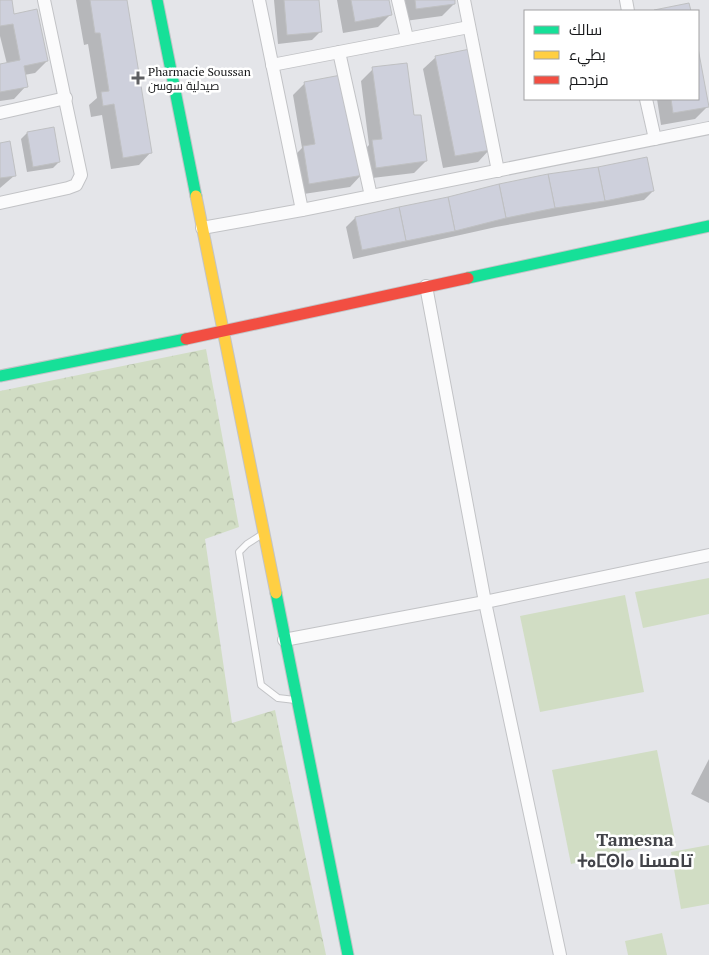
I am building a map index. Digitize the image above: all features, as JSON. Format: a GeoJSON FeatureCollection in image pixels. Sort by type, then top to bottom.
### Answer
{"type":"FeatureCollection","features":[{"type":"Feature","properties":{"kind":"street"},"geometry":{"type":"LineString","coordinates":[[0,203],[68,188],[80,181],[80,167],[44,0]]}},
{"type":"Feature","properties":{"kind":"street"},"geometry":{"type":"LineString","coordinates":[[156,0],[348,955]]}},
{"type":"Feature","properties":{"kind":"street"},"geometry":{"type":"LineString","coordinates":[[259,0],[302,210]]}},
{"type":"Feature","properties":{"kind":"street"},"geometry":{"type":"LineString","coordinates":[[398,0],[407,38]]}},
{"type":"Feature","properties":{"kind":"street"},"geometry":{"type":"LineString","coordinates":[[464,0],[498,171]]}},
{"type":"Feature","properties":{"kind":"street"},"geometry":{"type":"LineString","coordinates":[[272,64],[470,27]]}},
{"type":"Feature","properties":{"kind":"street"},"geometry":{"type":"LineString","coordinates":[[339,52],[371,196]]}},
{"type":"Feature","properties":{"kind":"street"},"geometry":{"type":"LineString","coordinates":[[0,113],[66,98]]}},
{"type":"Feature","properties":{"kind":"street"},"geometry":{"type":"LineString","coordinates":[[646,100],[655,139]]}},
{"type":"Feature","properties":{"kind":"street"},"geometry":{"type":"LineString","coordinates":[[202,228],[302,210],[709,128]]}},
{"type":"Feature","properties":{"kind":"street"},"geometry":{"type":"LineString","coordinates":[[0,376],[140,349],[223,329],[709,226]]}},
{"type":"Feature","properties":{"kind":"street"},"geometry":{"type":"LineString","coordinates":[[426,286],[485,602],[560,955]]}},
{"type":"Feature","properties":{"kind":"street"},"geometry":{"type":"LineString","coordinates":[[284,640],[485,602],[709,555]]}},
{"type":"Feature","properties":{"kind":"lane"},"geometry":{"type":"LineString","coordinates":[[262,534],[247,544],[240,552],[261,685],[278,698],[296,700]]}},
{"type":"Feature","properties":{"kind":"green space"},"geometry":{"type":"Polygon","coordinates":[[[206,349],[239,527],[205,539],[232,723],[275,710],[326,955],[0,955],[0,391],[206,349]]]}},
{"type":"Feature","properties":{"kind":"green space"},"geometry":{"type":"Polygon","coordinates":[[[709,578],[709,614],[643,628],[635,592],[709,578]]]}},
{"type":"Feature","properties":{"kind":"green space"},"geometry":{"type":"Polygon","coordinates":[[[625,595],[644,692],[540,712],[520,616],[625,595]]]}},
{"type":"Feature","properties":{"kind":"green space"},"geometry":{"type":"Polygon","coordinates":[[[657,750],[675,840],[571,864],[552,770],[657,750]]]}},
{"type":"Feature","properties":{"kind":"green space"},"geometry":{"type":"Polygon","coordinates":[[[709,845],[709,904],[681,909],[671,852],[709,845]]]}},
{"type":"Feature","properties":{"kind":"green space"},"geometry":{"type":"Polygon","coordinates":[[[662,933],[667,955],[628,955],[625,941],[662,933]]]}},
{"type":"Feature","properties":{"kind":"building"},"geometry":{"type":"Polygon","coordinates":[[[0,0],[12,0],[14,14],[37,9],[48,61],[24,66],[28,87],[0,92],[0,64],[20,60],[13,24],[0,26],[0,0]]]}},
{"type":"Feature","properties":{"kind":"building"},"geometry":{"type":"Polygon","coordinates":[[[90,0],[127,0],[152,153],[123,158],[114,104],[103,106],[101,92],[109,91],[100,33],[95,33],[90,0]]]}},
{"type":"Feature","properties":{"kind":"building"},"geometry":{"type":"Polygon","coordinates":[[[284,0],[319,0],[322,32],[287,35],[284,0]]]}},
{"type":"Feature","properties":{"kind":"building"},"geometry":{"type":"Polygon","coordinates":[[[351,0],[389,0],[392,15],[355,22],[351,0]]]}},
{"type":"Feature","properties":{"kind":"building"},"geometry":{"type":"Polygon","coordinates":[[[415,0],[455,0],[455,4],[416,9],[415,0]]]}},
{"type":"Feature","properties":{"kind":"building"},"geometry":{"type":"Polygon","coordinates":[[[689,3],[691,10],[654,10],[689,3]]]}},
{"type":"Feature","properties":{"kind":"building"},"geometry":{"type":"Polygon","coordinates":[[[470,49],[491,150],[455,156],[435,56],[470,49]]]}},
{"type":"Feature","properties":{"kind":"building"},"geometry":{"type":"Polygon","coordinates":[[[699,53],[709,107],[673,113],[671,100],[699,100],[699,53]]]}},
{"type":"Feature","properties":{"kind":"building"},"geometry":{"type":"Polygon","coordinates":[[[407,63],[414,115],[421,115],[427,161],[376,168],[372,140],[382,139],[372,67],[407,63]]]}},
{"type":"Feature","properties":{"kind":"building"},"geometry":{"type":"Polygon","coordinates":[[[341,75],[364,175],[309,184],[303,146],[315,144],[304,82],[341,75]]]}},
{"type":"Feature","properties":{"kind":"building"},"geometry":{"type":"Polygon","coordinates":[[[54,127],[60,162],[33,167],[27,132],[54,127]]]}},
{"type":"Feature","properties":{"kind":"building"},"geometry":{"type":"Polygon","coordinates":[[[10,141],[16,176],[0,178],[0,143],[10,141]]]}},
{"type":"Feature","properties":{"kind":"building"},"geometry":{"type":"Polygon","coordinates":[[[647,157],[654,191],[605,201],[598,167],[647,157]]]}},
{"type":"Feature","properties":{"kind":"building"},"geometry":{"type":"Polygon","coordinates":[[[598,167],[605,201],[555,208],[548,174],[598,167]]]}},
{"type":"Feature","properties":{"kind":"building"},"geometry":{"type":"Polygon","coordinates":[[[548,174],[555,208],[506,218],[499,184],[548,174]]]}},
{"type":"Feature","properties":{"kind":"building"},"geometry":{"type":"Polygon","coordinates":[[[499,184],[506,218],[455,231],[448,197],[499,184]]]}},
{"type":"Feature","properties":{"kind":"building"},"geometry":{"type":"Polygon","coordinates":[[[448,197],[455,231],[406,241],[399,207],[448,197]]]}},
{"type":"Feature","properties":{"kind":"building"},"geometry":{"type":"Polygon","coordinates":[[[399,207],[406,241],[362,250],[355,217],[399,207]]]}},
{"type":"Feature","properties":{"kind":"traffic: fast"},"geometry":{"type":"LineString","coordinates":[[157,0],[196,196]]}},
{"type":"Feature","properties":{"kind":"traffic: fast"},"geometry":{"type":"LineString","coordinates":[[468,278],[709,226]]}},
{"type":"Feature","properties":{"kind":"traffic: fast"},"geometry":{"type":"LineString","coordinates":[[0,376],[186,339]]}},
{"type":"Feature","properties":{"kind":"traffic: fast"},"geometry":{"type":"LineString","coordinates":[[276,593],[348,955]]}},
{"type":"Feature","properties":{"kind":"traffic: slow"},"geometry":{"type":"LineString","coordinates":[[196,196],[276,593]]}},
{"type":"Feature","properties":{"kind":"traffic: jam"},"geometry":{"type":"LineString","coordinates":[[186,339],[468,278]]}},
{"type":"Feature","properties":{"kind":"place","name":"Pharmacie Soussan صيدلية سوسن"},"geometry":{"type":"Point","coordinates":[138,78]}},
{"type":"Feature","properties":{"kind":"district","name":"Tamesna ⵜⴰⵎⵙⵏⴰ تامسنا"},"geometry":{"type":"Point","coordinates":[635,850]}}]}
